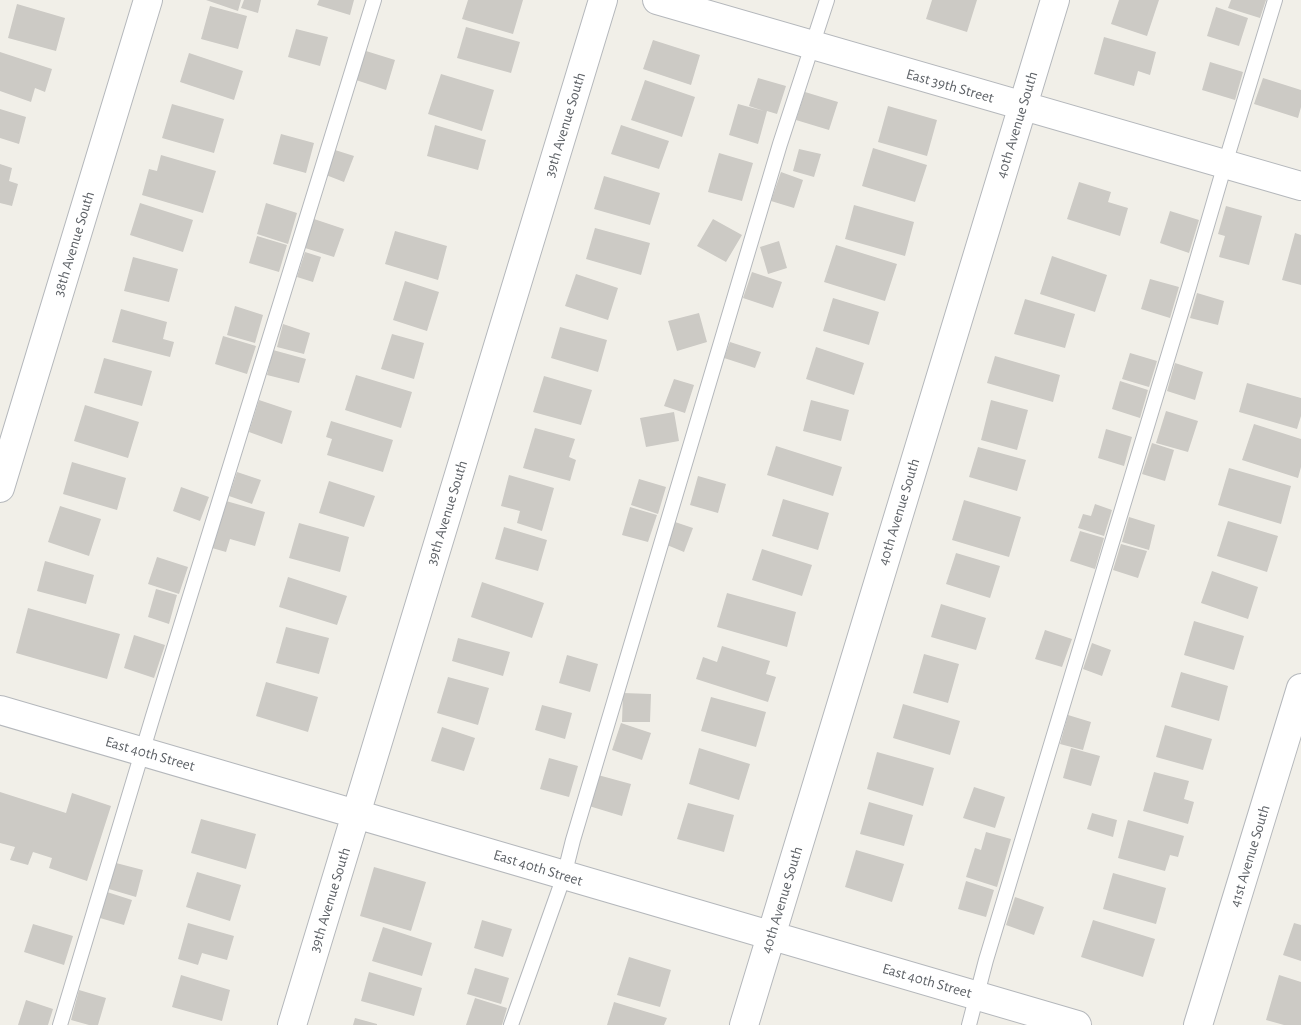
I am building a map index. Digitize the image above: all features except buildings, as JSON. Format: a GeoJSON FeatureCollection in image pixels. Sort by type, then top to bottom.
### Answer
{"type":"FeatureCollection","features":[{"type":"Feature","properties":{"kind":"street","name":"38th Avenue South"},"geometry":{"type":"LineString","coordinates":[[0,488],[148,0]]}},
{"type":"Feature","properties":{"kind":"street","name":"39th Avenue South"},"geometry":{"type":"LineString","coordinates":[[292,1025],[603,0]]}},
{"type":"Feature","properties":{"kind":"street","name":"East 39th Street"},"geometry":{"type":"LineString","coordinates":[[657,0],[1022,107],[1301,186]]}},
{"type":"Feature","properties":{"kind":"street","name":"40th Avenue South"},"geometry":{"type":"LineString","coordinates":[[744,1025],[1055,0]]}},
{"type":"Feature","properties":{"kind":"street","name":"41st Avenue South"},"geometry":{"type":"LineString","coordinates":[[1198,1025],[1301,688]]}},
{"type":"Feature","properties":{"kind":"street","name":"East 40th Street"},"geometry":{"type":"LineString","coordinates":[[0,710],[1077,1025]]}},
{"type":"Feature","properties":{"kind":"lane"},"geometry":{"type":"LineString","coordinates":[[60,1025],[142,752],[374,0]]}},
{"type":"Feature","properties":{"kind":"lane"},"geometry":{"type":"LineString","coordinates":[[511,1025],[564,876],[573,840],[777,153],[826,0]]}},
{"type":"Feature","properties":{"kind":"lane"},"geometry":{"type":"LineString","coordinates":[[969,1025],[1224,164],[1276,0]]}}]}
